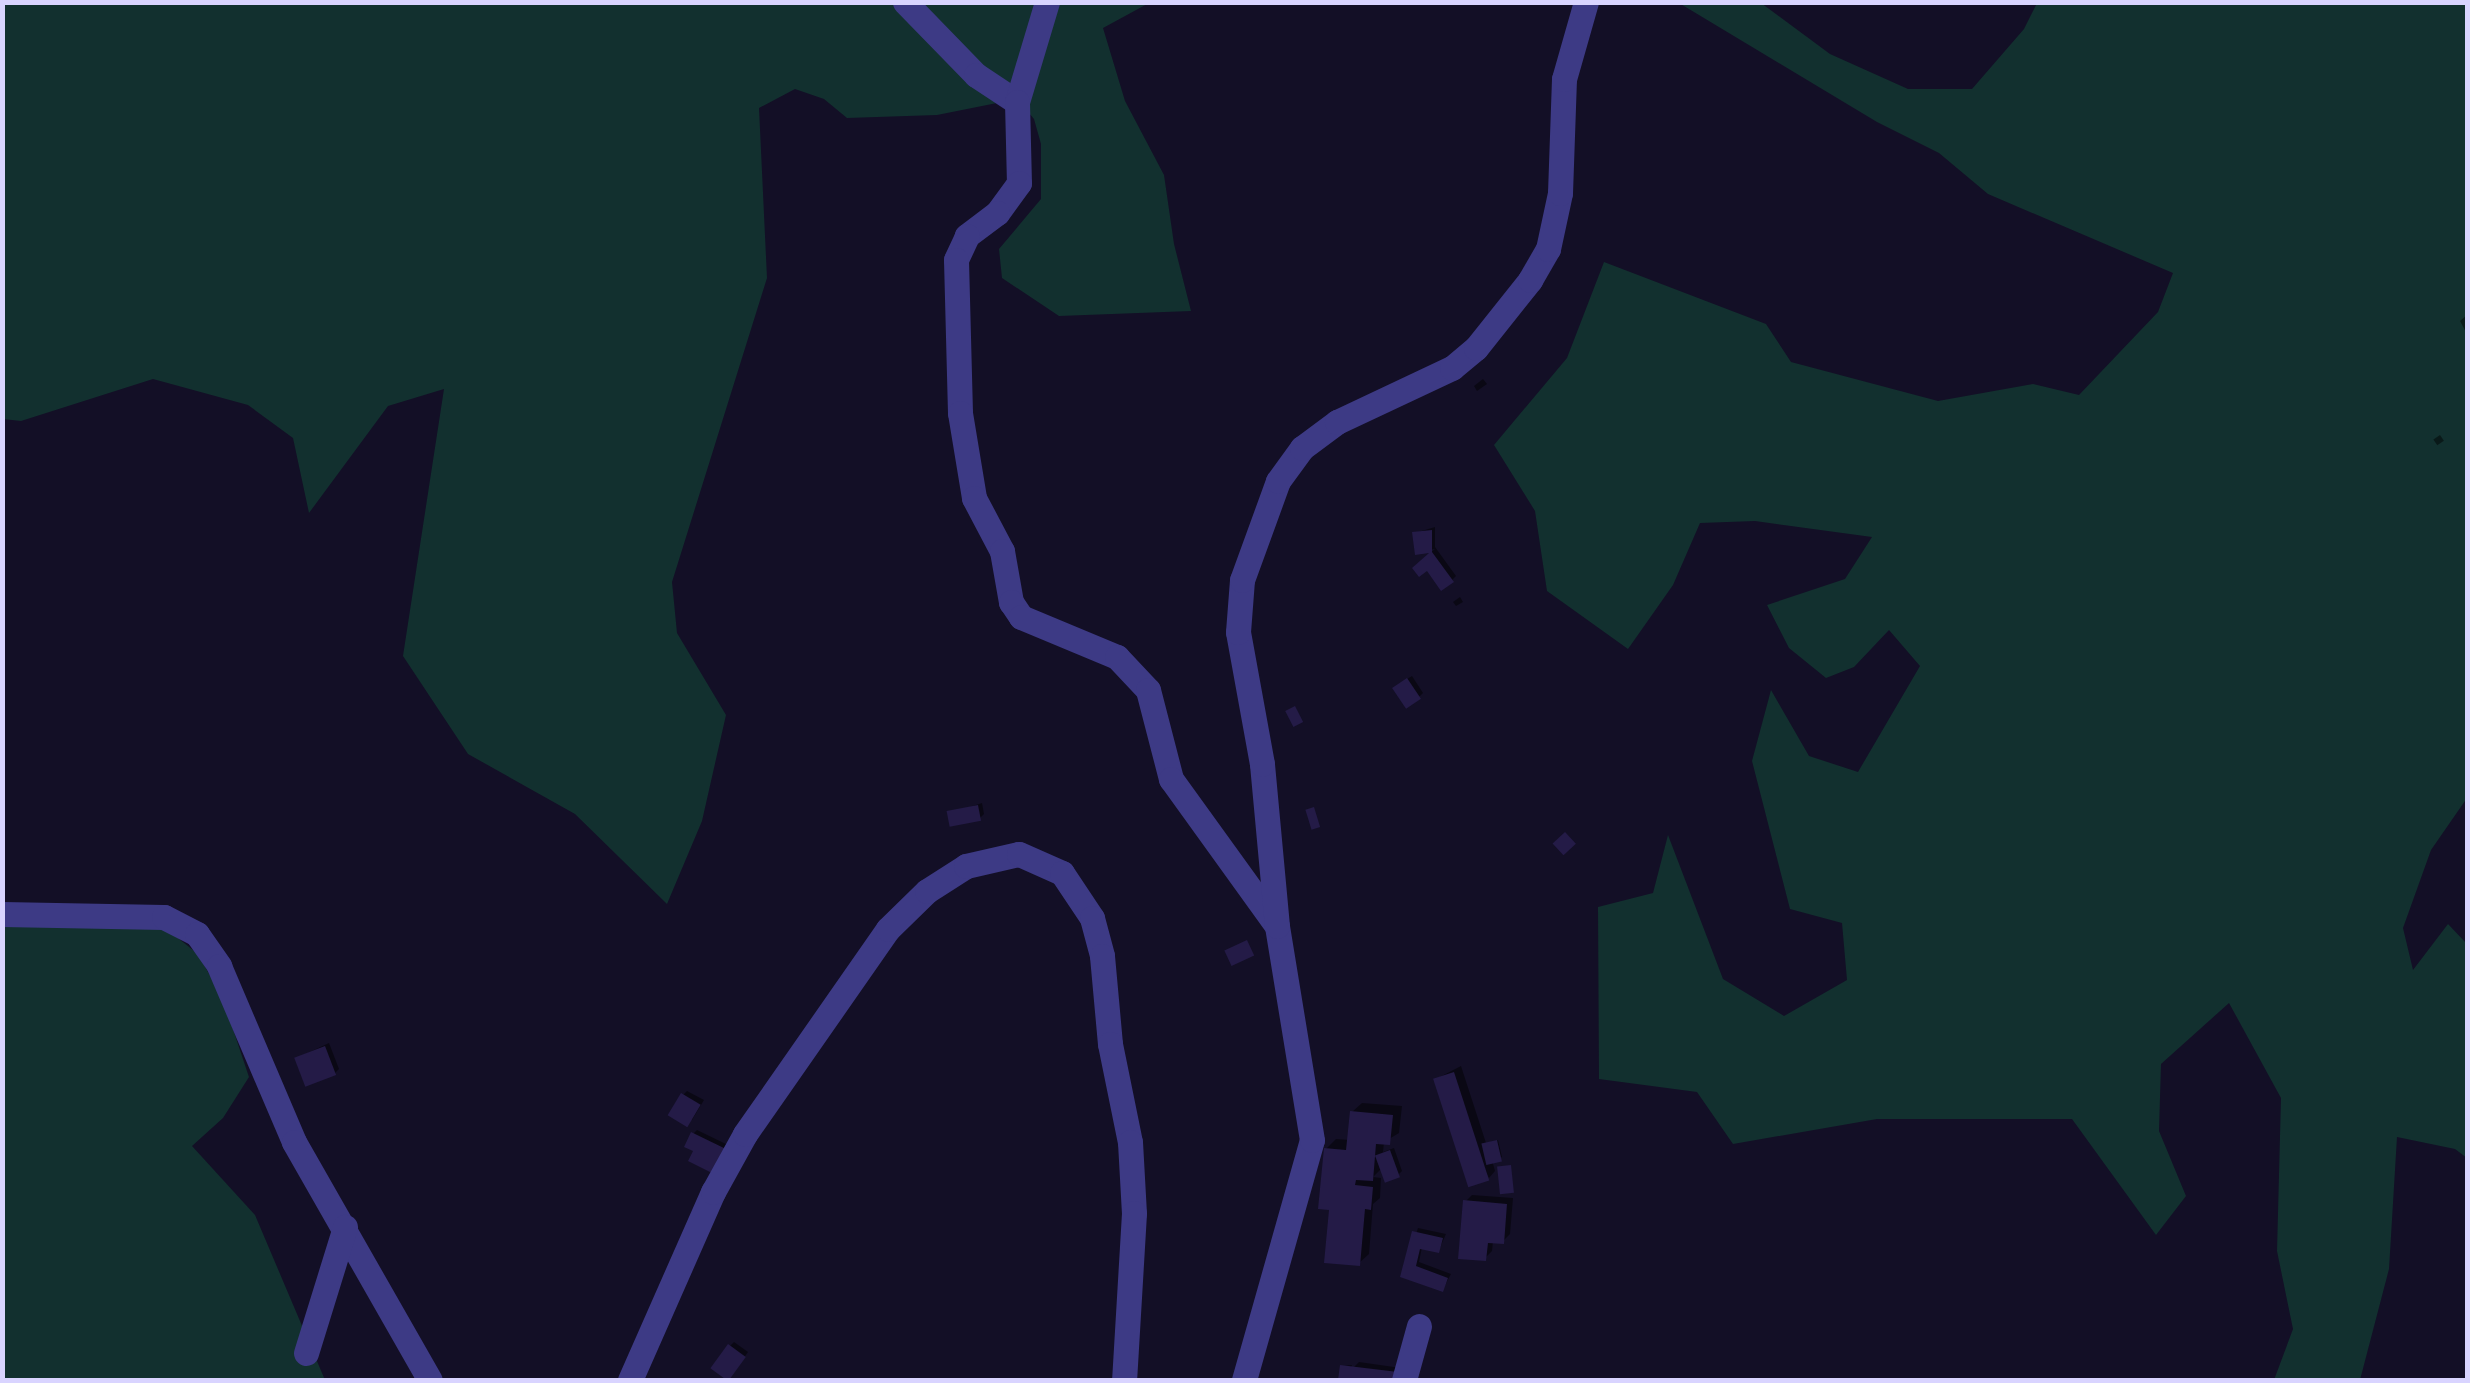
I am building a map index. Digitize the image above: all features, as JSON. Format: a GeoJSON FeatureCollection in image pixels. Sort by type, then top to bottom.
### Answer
{"type":"FeatureCollection","features":[{"type":"Feature","properties":{"kind":"street"},"geometry":{"type":"LineString","coordinates":[[905,2],[976,75],[1018,102]]}},
{"type":"Feature","properties":{"kind":"street"},"geometry":{"type":"LineString","coordinates":[[1047,2],[1018,102],[1018,183],[997,213],[967,236],[956,260],[960,413],[974,498],[1002,551],[1011,602],[1021,617],[1083,647],[1116,657],[1148,690],[1170,779],[1277,926]]}},
{"type":"Feature","properties":{"kind":"street"},"geometry":{"type":"LineString","coordinates":[[1244,1380],[1312,1140],[1277,926],[1262,764],[1238,632],[1242,580],[1278,480],[1302,448],[1337,422],[1452,368],[1476,348],[1530,280],[1548,249],[1560,193],[1564,79],[1586,2]]}},
{"type":"Feature","properties":{"kind":"street"},"geometry":{"type":"LineString","coordinates":[[630,1380],[714,1192],[745,1134],[888,929],[927,891],[966,866],[1019,854],[1062,873],[1092,918],[1102,956],[1110,1044],[1130,1142],[1134,1213],[1124,1380]]}},
{"type":"Feature","properties":{"kind":"street"},"geometry":{"type":"LineString","coordinates":[[2,914],[164,917],[197,934],[219,966],[294,1142],[430,1380]]}},
{"type":"Feature","properties":{"kind":"street"},"geometry":{"type":"LineString","coordinates":[[306,1353],[345,1227]]}},
{"type":"Feature","properties":{"kind":"street"},"geometry":{"type":"LineString","coordinates":[[1404,1380],[1418,1326]]}},
{"type":"Feature","properties":{"kind":"green space"},"geometry":{"type":"Polygon","coordinates":[[[2,3],[1149,3],[1103,28],[1125,101],[1164,175],[1174,244],[1191,311],[1059,316],[1002,278],[999,249],[1041,199],[1041,144],[1034,119],[1017,99],[937,115],[847,118],[824,99],[795,89],[759,108],[767,278],[672,582],[677,633],[726,715],[702,821],[667,904],[575,814],[468,754],[403,656],[444,389],[388,406],[309,513],[293,438],[248,405],[153,379],[21,421],[3,419],[2,3]]]}},
{"type":"Feature","properties":{"kind":"green space"},"geometry":{"type":"Polygon","coordinates":[[[1679,3],[1761,3],[1830,54],[1908,89],[1972,89],[2024,29],[2037,3],[2467,3],[2467,798],[2431,850],[2403,928],[2413,970],[2448,924],[2467,944],[2467,1158],[2455,1149],[2397,1137],[2389,1269],[2360,1380],[2274,1380],[2293,1329],[2277,1251],[2281,1098],[2229,1003],[2161,1064],[2159,1131],[2186,1196],[2156,1235],[2072,1119],[1877,1119],[1733,1144],[1697,1092],[1599,1079],[1598,907],[1653,893],[1668,835],[1723,979],[1784,1016],[1847,980],[1842,923],[1790,909],[1752,761],[1771,690],[1809,756],[1858,772],[1920,666],[1889,630],[1854,667],[1826,678],[1789,648],[1767,605],[1845,579],[1872,537],[1755,521],[1700,523],[1673,585],[1628,649],[1547,591],[1535,511],[1494,445],[1567,358],[1604,262],[1766,324],[1791,362],[1938,401],[2033,384],[2079,395],[2158,312],[2173,273],[1988,194],[1939,153],[1877,122],[1679,3]]]}},
{"type":"Feature","properties":{"kind":"green space"},"geometry":{"type":"Polygon","coordinates":[[[3,924],[164,927],[198,954],[223,999],[249,1077],[223,1118],[192,1146],[255,1215],[325,1380],[3,1380],[3,924]]]}},
{"type":"Feature","properties":{"kind":"building"},"geometry":{"type":"Polygon","coordinates":[[[1432,530],[1432,552],[1454,582],[1441,591],[1427,571],[1419,577],[1412,568],[1429,553],[1415,555],[1412,532],[1432,530]]]}},
{"type":"Feature","properties":{"kind":"building"},"geometry":{"type":"Polygon","coordinates":[[[1407,678],[1421,699],[1406,709],[1392,688],[1407,678]]]}},
{"type":"Feature","properties":{"kind":"building"},"geometry":{"type":"Polygon","coordinates":[[[1295,706],[1303,722],[1293,727],[1285,711],[1295,706]]]}},
{"type":"Feature","properties":{"kind":"building"},"geometry":{"type":"Polygon","coordinates":[[[978,805],[981,821],[950,827],[947,811],[978,805]]]}},
{"type":"Feature","properties":{"kind":"building"},"geometry":{"type":"Polygon","coordinates":[[[1314,807],[1320,827],[1312,830],[1305,810],[1314,807]]]}},
{"type":"Feature","properties":{"kind":"building"},"geometry":{"type":"Polygon","coordinates":[[[1565,832],[1576,844],[1563,855],[1553,844],[1565,832]]]}},
{"type":"Feature","properties":{"kind":"building"},"geometry":{"type":"Polygon","coordinates":[[[1247,940],[1254,955],[1232,966],[1224,951],[1247,940]]]}},
{"type":"Feature","properties":{"kind":"building"},"geometry":{"type":"Polygon","coordinates":[[[325,1046],[336,1075],[305,1087],[294,1058],[325,1046]]]}},
{"type":"Feature","properties":{"kind":"building"},"geometry":{"type":"Polygon","coordinates":[[[1454,1072],[1489,1180],[1468,1187],[1433,1079],[1454,1072]]]}},
{"type":"Feature","properties":{"kind":"building"},"geometry":{"type":"Polygon","coordinates":[[[681,1093],[701,1105],[687,1127],[668,1115],[681,1093]]]}},
{"type":"Feature","properties":{"kind":"building"},"geometry":{"type":"Polygon","coordinates":[[[1350,1111],[1393,1115],[1390,1145],[1376,1144],[1373,1181],[1356,1180],[1355,1185],[1373,1187],[1371,1210],[1365,1209],[1360,1266],[1324,1263],[1329,1210],[1318,1209],[1324,1148],[1346,1150],[1350,1111]]]}},
{"type":"Feature","properties":{"kind":"building"},"geometry":{"type":"Polygon","coordinates":[[[691,1132],[728,1150],[716,1175],[688,1161],[693,1151],[684,1147],[691,1132]]]}},
{"type":"Feature","properties":{"kind":"building"},"geometry":{"type":"Polygon","coordinates":[[[1497,1140],[1502,1161],[1486,1165],[1481,1144],[1497,1140]]]}},
{"type":"Feature","properties":{"kind":"building"},"geometry":{"type":"Polygon","coordinates":[[[1390,1150],[1400,1177],[1385,1183],[1375,1155],[1390,1150]]]}},
{"type":"Feature","properties":{"kind":"building"},"geometry":{"type":"Polygon","coordinates":[[[1511,1165],[1514,1193],[1500,1194],[1497,1166],[1511,1165]]]}},
{"type":"Feature","properties":{"kind":"building"},"geometry":{"type":"Polygon","coordinates":[[[1463,1200],[1507,1204],[1504,1244],[1488,1243],[1486,1261],[1458,1259],[1463,1200]]]}},
{"type":"Feature","properties":{"kind":"building"},"geometry":{"type":"Polygon","coordinates":[[[1412,1231],[1443,1238],[1439,1253],[1420,1249],[1416,1266],[1448,1278],[1443,1292],[1400,1277],[1412,1231]]]}},
{"type":"Feature","properties":{"kind":"building"},"geometry":{"type":"Polygon","coordinates":[[[728,1344],[746,1357],[729,1380],[710,1368],[728,1344]]]}},
{"type":"Feature","properties":{"kind":"building"},"geometry":{"type":"Polygon","coordinates":[[[1340,1365],[1398,1372],[1397,1380],[1338,1380],[1340,1365]]]}}]}
